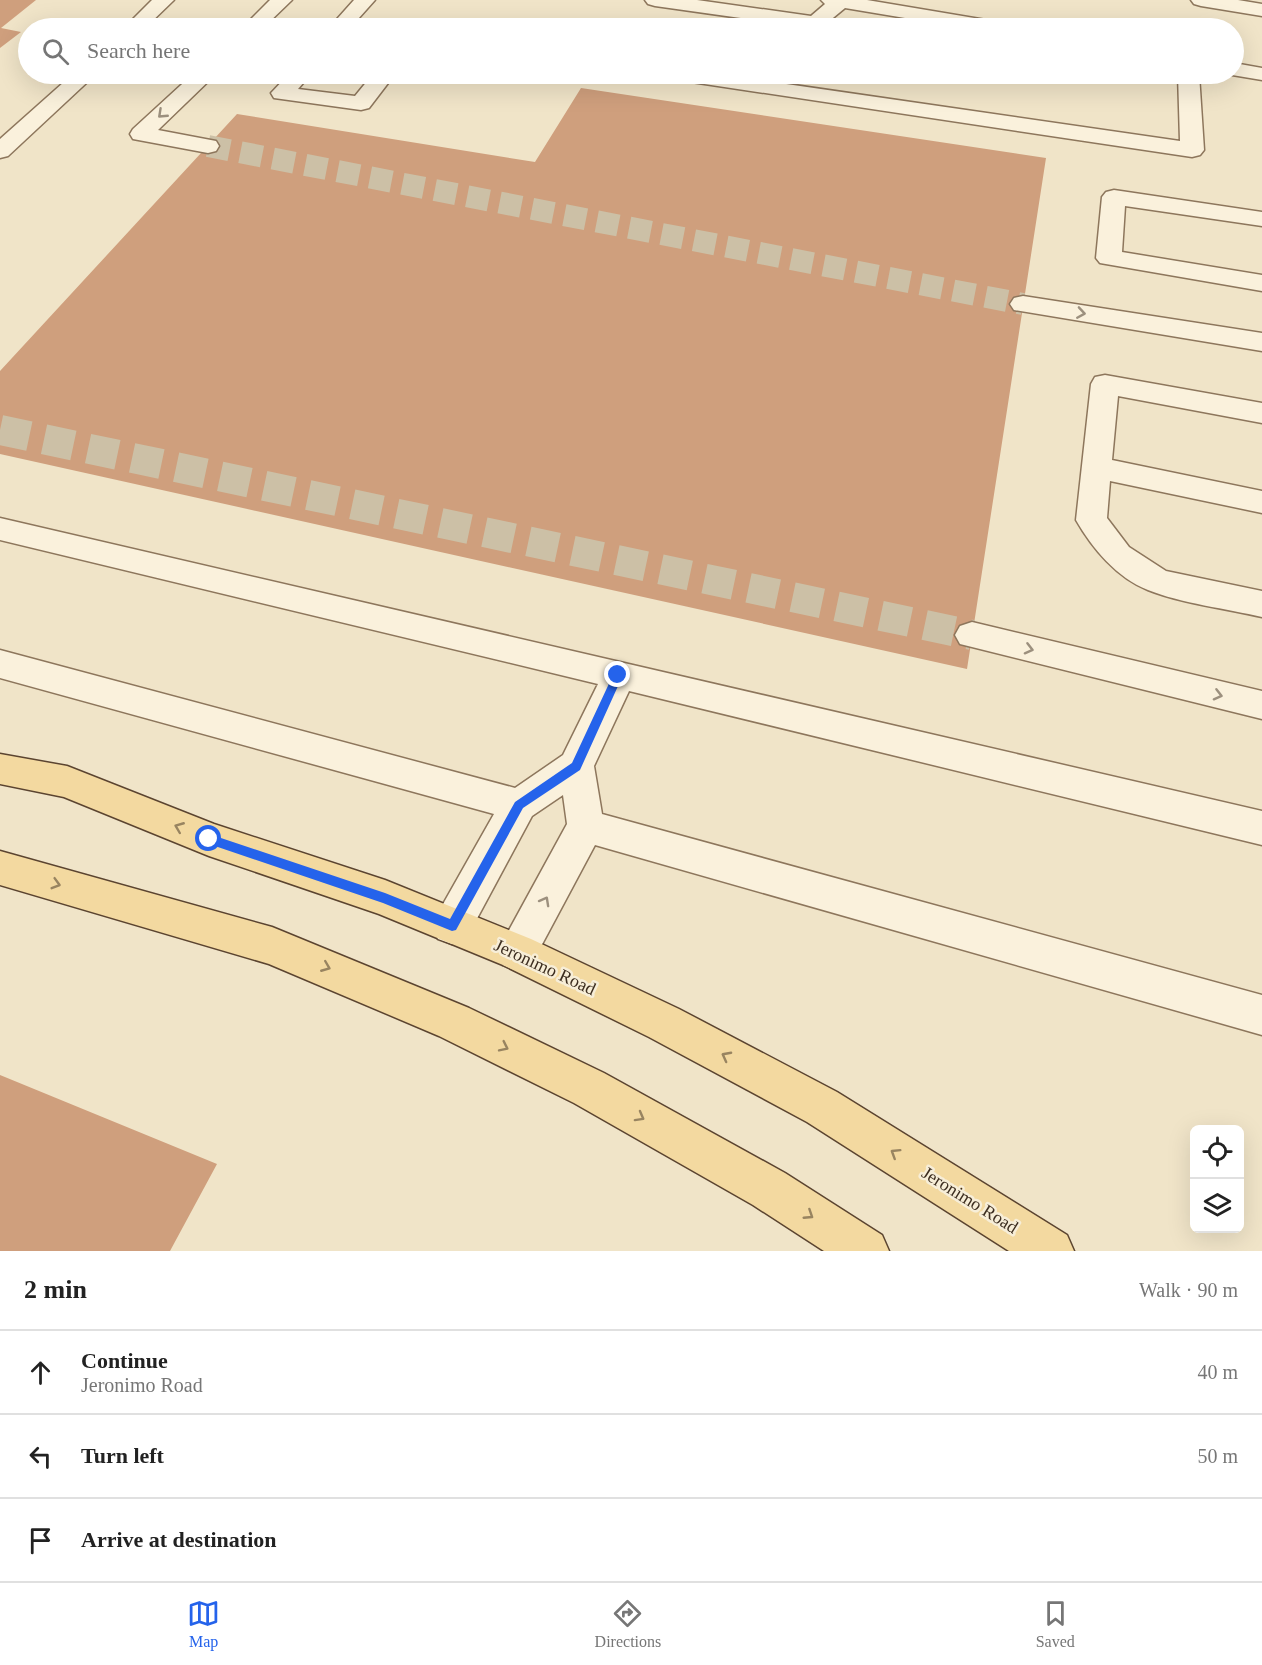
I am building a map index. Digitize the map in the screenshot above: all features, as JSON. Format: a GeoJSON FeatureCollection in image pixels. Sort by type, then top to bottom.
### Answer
{"type":"FeatureCollection","features":[{"type":"Feature","properties":{"kind":"main road","name":"Jeronimo Road"},"geometry":{"type":"LineString","coordinates":[[0,769],[67,782],[209,839],[385,898],[517,952],[664,1023],[822,1107],[1051,1251]]}},
{"type":"Feature","properties":{"kind":"main road"},"geometry":{"type":"LineString","coordinates":[[0,868],[272,946],[443,1018],[599,1094],[769,1189],[866,1251]]}},
{"type":"Feature","properties":{"kind":"lane"},"geometry":{"type":"LineString","coordinates":[[145,18],[164,0]]}},
{"type":"Feature","properties":{"kind":"lane"},"geometry":{"type":"LineString","coordinates":[[263,18],[282,0]]}},
{"type":"Feature","properties":{"kind":"lane"},"geometry":{"type":"LineString","coordinates":[[349,18],[365,0]]}},
{"type":"Feature","properties":{"kind":"lane"},"geometry":{"type":"LineString","coordinates":[[655,0],[766,18]]}},
{"type":"Feature","properties":{"kind":"lane"},"geometry":{"type":"LineString","coordinates":[[1201,0],[1262,10]]}},
{"type":"Feature","properties":{"kind":"lane"},"geometry":{"type":"LineString","coordinates":[[821,18],[835,1],[938,18]]}},
{"type":"Feature","properties":{"kind":"lane"},"geometry":{"type":"LineString","coordinates":[[1244,71],[1262,74]]}},
{"type":"Feature","properties":{"kind":"lane"},"geometry":{"type":"LineString","coordinates":[[0,151],[74,84]]}},
{"type":"Feature","properties":{"kind":"lane"},"geometry":{"type":"LineString","coordinates":[[194,84],[141,134],[208,146]]}},
{"type":"Feature","properties":{"kind":"lane"},"geometry":{"type":"LineString","coordinates":[[291,84],[282,93],[361,103],[376,84]]}},
{"type":"Feature","properties":{"kind":"lane"},"geometry":{"type":"LineString","coordinates":[[746,84],[1192,150],[1189,84]]}},
{"type":"Feature","properties":{"kind":"lane"},"geometry":{"type":"LineString","coordinates":[[1262,219],[1114,197],[1109,258],[1262,283]]}},
{"type":"Feature","properties":{"kind":"lane"},"geometry":{"type":"LineString","coordinates":[[1023,304],[1262,342]]}},
{"type":"Feature","properties":{"kind":"lane"},"geometry":{"type":"LineString","coordinates":[[1262,413],[1105,384],[1091,520],[1118,555],[1156,581],[1262,604]]}},
{"type":"Feature","properties":{"kind":"lane"},"geometry":{"type":"LineString","coordinates":[[1097,468],[1262,502]]}},
{"type":"Feature","properties":{"kind":"lane"},"geometry":{"type":"LineString","coordinates":[[0,529],[1262,828]]}},
{"type":"Feature","properties":{"kind":"lane"},"geometry":{"type":"LineString","coordinates":[[972,635],[1262,705]]}},
{"type":"Feature","properties":{"kind":"lane"},"geometry":{"type":"LineString","coordinates":[[0,664],[519,805]]}},
{"type":"Feature","properties":{"kind":"lane"},"geometry":{"type":"LineString","coordinates":[[452,926],[519,805],[576,766],[618,675]]}},
{"type":"Feature","properties":{"kind":"lane"},"geometry":{"type":"LineString","coordinates":[[517,952],[586,826],[576,766]]}},
{"type":"Feature","properties":{"kind":"lane"},"geometry":{"type":"LineString","coordinates":[[586,826],[1262,1015]]}},
{"type":"Feature","properties":{"kind":"building"},"geometry":{"type":"Polygon","coordinates":[[[0,0],[36,0],[1,28],[18,31],[18,34],[0,48],[0,0]]]}},
{"type":"Feature","properties":{"kind":"building"},"geometry":{"type":"Polygon","coordinates":[[[581,88],[1046,158],[967,669],[0,454],[0,371],[237,114],[535,162],[581,88]]]}},
{"type":"Feature","properties":{"kind":"building"},"geometry":{"type":"Polygon","coordinates":[[[0,1075],[217,1164],[170,1251],[0,1251],[0,1075]]]}},
{"type":"Feature","properties":{"kind":"tunnel"},"geometry":{"type":"LineString","coordinates":[[208,146],[1023,304]]}},
{"type":"Feature","properties":{"kind":"tunnel"},"geometry":{"type":"LineString","coordinates":[[0,430],[972,635]]}},
{"type":"Feature","properties":{"kind":"route"},"geometry":{"type":"LineString","coordinates":[[209,839],[385,898],[452,926],[519,805],[576,766],[618,675]]}}]}
